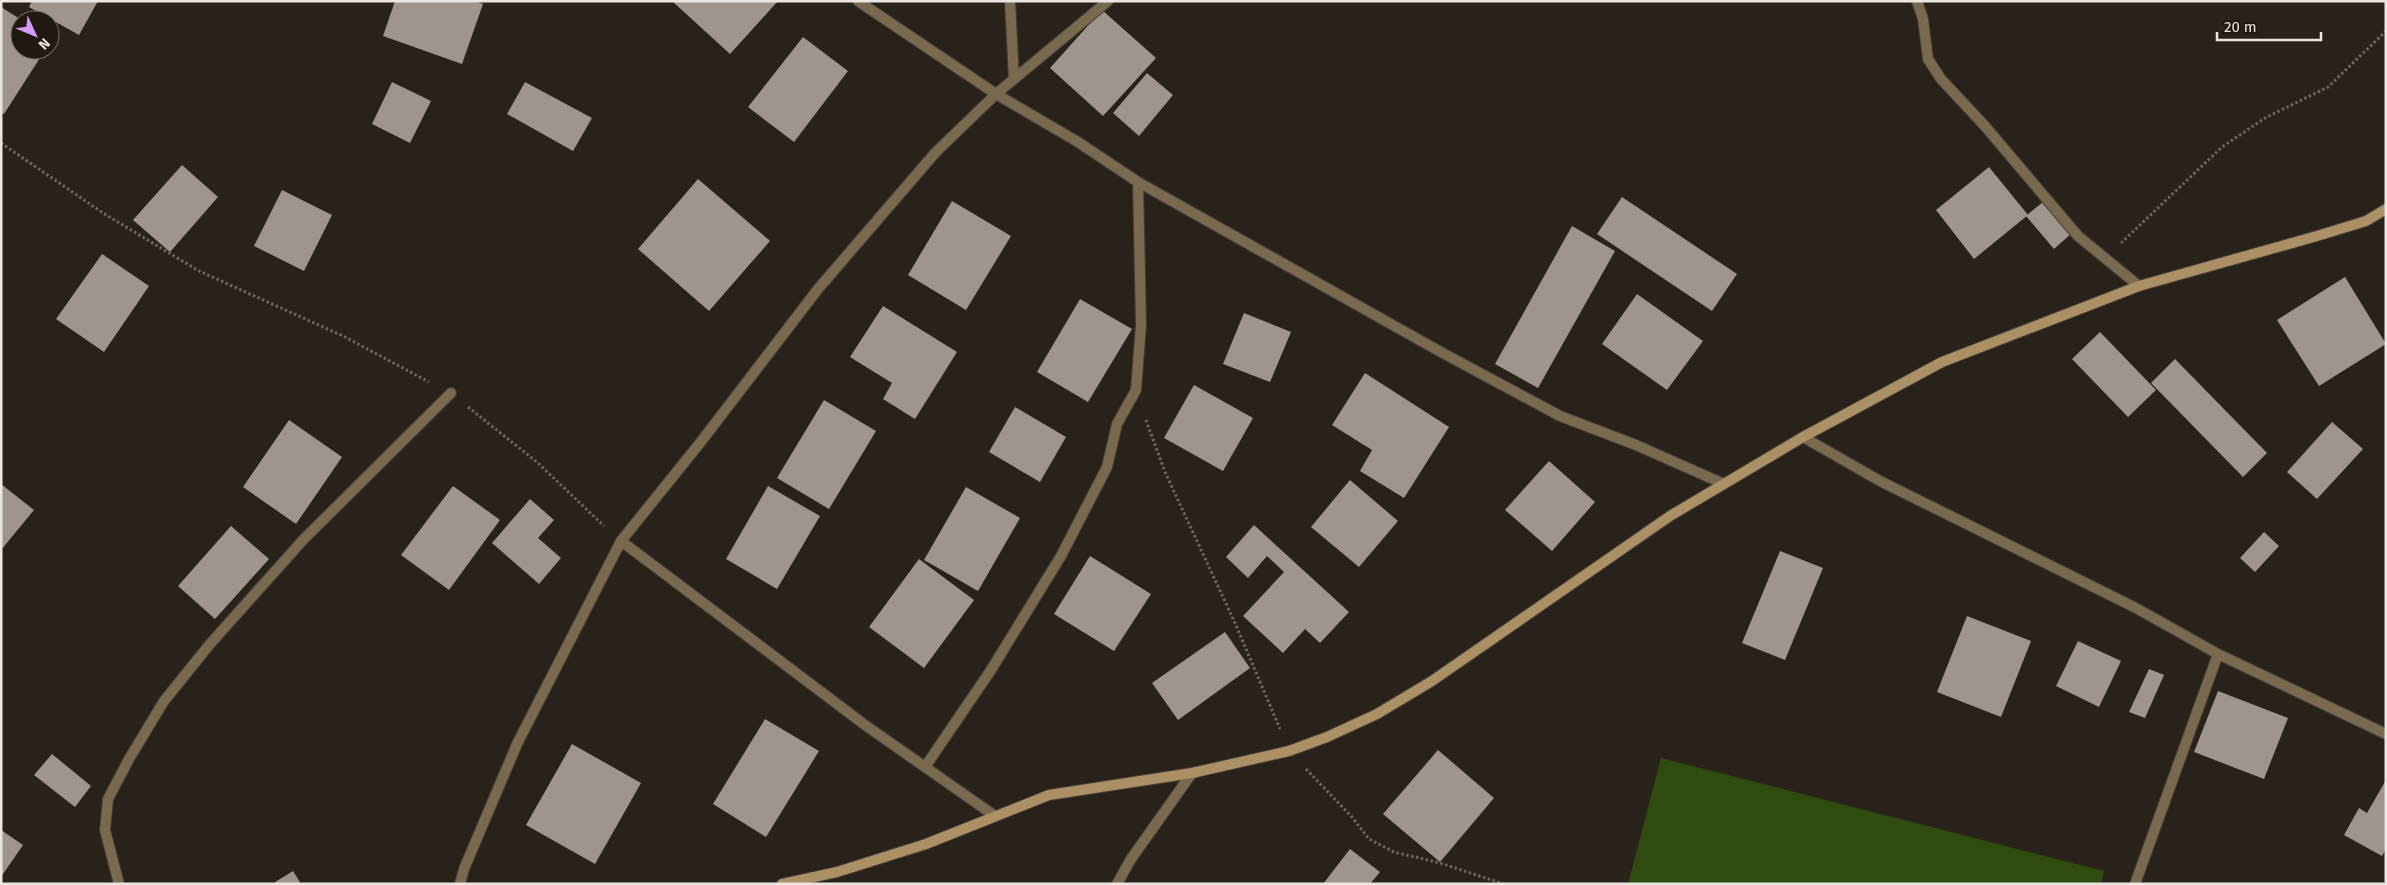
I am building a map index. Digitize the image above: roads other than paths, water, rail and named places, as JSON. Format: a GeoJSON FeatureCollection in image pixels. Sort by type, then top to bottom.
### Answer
{"type":"FeatureCollection","features":[{"type":"Feature","properties":{"kind":"street"},"geometry":{"type":"LineString","coordinates":[[858,1],[996,94],[1078,142],[1138,182],[1560,416],[1636,445],[1724,484]]}},
{"type":"Feature","properties":{"kind":"street"},"geometry":{"type":"LineString","coordinates":[[1010,1],[1014,79]]}},
{"type":"Feature","properties":{"kind":"street"},"geometry":{"type":"LineString","coordinates":[[460,884],[464,869],[517,744],[621,542],[700,443],[818,289],[935,153],[996,94],[1108,1]]}},
{"type":"Feature","properties":{"kind":"street"},"geometry":{"type":"LineString","coordinates":[[1917,1],[1923,19],[1928,59],[1941,80],[1984,125],[2078,236],[2106,257],[2139,286]]}},
{"type":"Feature","properties":{"kind":"street"},"geometry":{"type":"LineString","coordinates":[[924,767],[991,670],[1061,556],[1107,467],[1117,424],[1136,390],[1141,324],[1138,182]]}},
{"type":"Feature","properties":{"kind":"street"},"geometry":{"type":"LineString","coordinates":[[782,884],[837,872],[926,844],[1049,794],[1192,773],[1289,751],[1377,714],[1432,681],[1670,516],[1803,437],[1942,362],[2139,286],[2325,234],[2366,221],[2386,209]]}},
{"type":"Feature","properties":{"kind":"street"},"geometry":{"type":"LineString","coordinates":[[119,884],[105,830],[108,799],[129,759],[164,701],[210,644],[303,540],[450,393]]}},
{"type":"Feature","properties":{"kind":"street"},"geometry":{"type":"LineString","coordinates":[[1803,437],[1880,481],[2128,604],[2218,654],[2386,734]]}},
{"type":"Feature","properties":{"kind":"street"},"geometry":{"type":"LineString","coordinates":[[621,542],[924,767],[995,816]]}},
{"type":"Feature","properties":{"kind":"street"},"geometry":{"type":"LineString","coordinates":[[2135,884],[2218,654]]}},
{"type":"Feature","properties":{"kind":"street"},"geometry":{"type":"LineString","coordinates":[[1117,884],[1131,859],[1192,773]]}}]}
